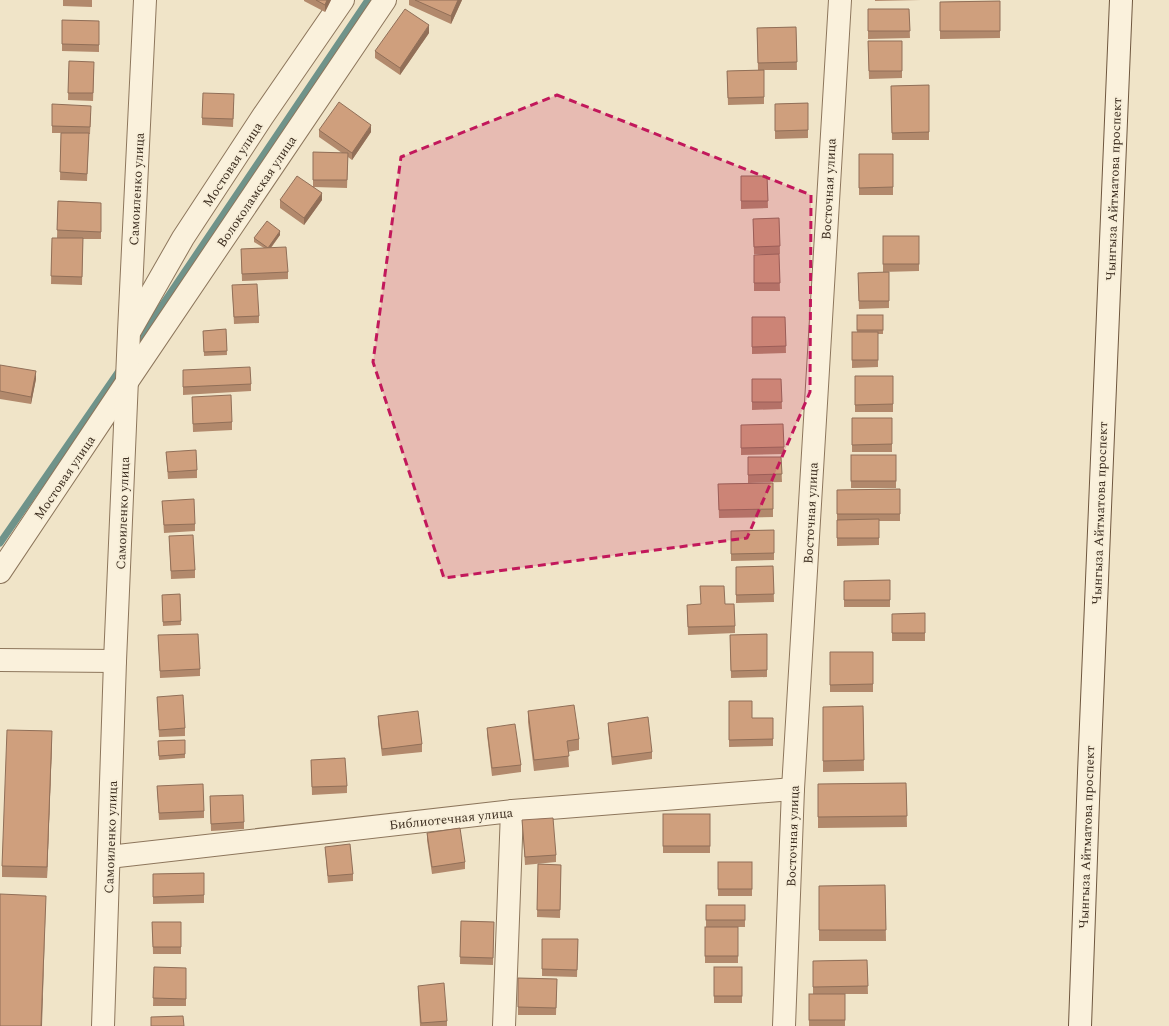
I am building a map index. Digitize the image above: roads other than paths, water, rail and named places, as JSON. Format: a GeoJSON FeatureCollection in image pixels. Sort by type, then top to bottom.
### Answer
{"type":"FeatureCollection","features":[{"type":"Feature","properties":{"kind":"street","name":"Самоиленко улица"},"geometry":{"type":"LineString","coordinates":[[103,1026],[115,661],[145,0]]}},
{"type":"Feature","properties":{"kind":"street","name":"Мостовая улица"},"geometry":{"type":"LineString","coordinates":[[129,332],[183,238],[263,116],[343,0]]}},
{"type":"Feature","properties":{"kind":"street","name":"Волоколамская улица"},"geometry":{"type":"LineString","coordinates":[[127,382],[385,0]]}},
{"type":"Feature","properties":{"kind":"street","name":"Восточная улица"},"geometry":{"type":"LineString","coordinates":[[784,1026],[793,789],[840,0]]}},
{"type":"Feature","properties":{"kind":"street","name":"Чынгыза Айтматова проспект"},"geometry":{"type":"LineString","coordinates":[[1080,1026],[1120,0]]}},
{"type":"Feature","properties":{"kind":"street","name":"Мостовая улица"},"geometry":{"type":"LineString","coordinates":[[0,572],[127,382]]}},
{"type":"Feature","properties":{"kind":"street"},"geometry":{"type":"LineString","coordinates":[[0,660],[115,661]]}},
{"type":"Feature","properties":{"kind":"street","name":"Библиотечная улица"},"geometry":{"type":"LineString","coordinates":[[109,857],[512,811],[793,789]]}},
{"type":"Feature","properties":{"kind":"street"},"geometry":{"type":"LineString","coordinates":[[504,1026],[512,811]]}},
{"type":"Feature","properties":{"kind":"waterway"},"geometry":{"type":"LineString","coordinates":[[140,338],[368,0]]}},
{"type":"Feature","properties":{"kind":"waterway"},"geometry":{"type":"LineString","coordinates":[[0,543],[121,368]]}}]}
